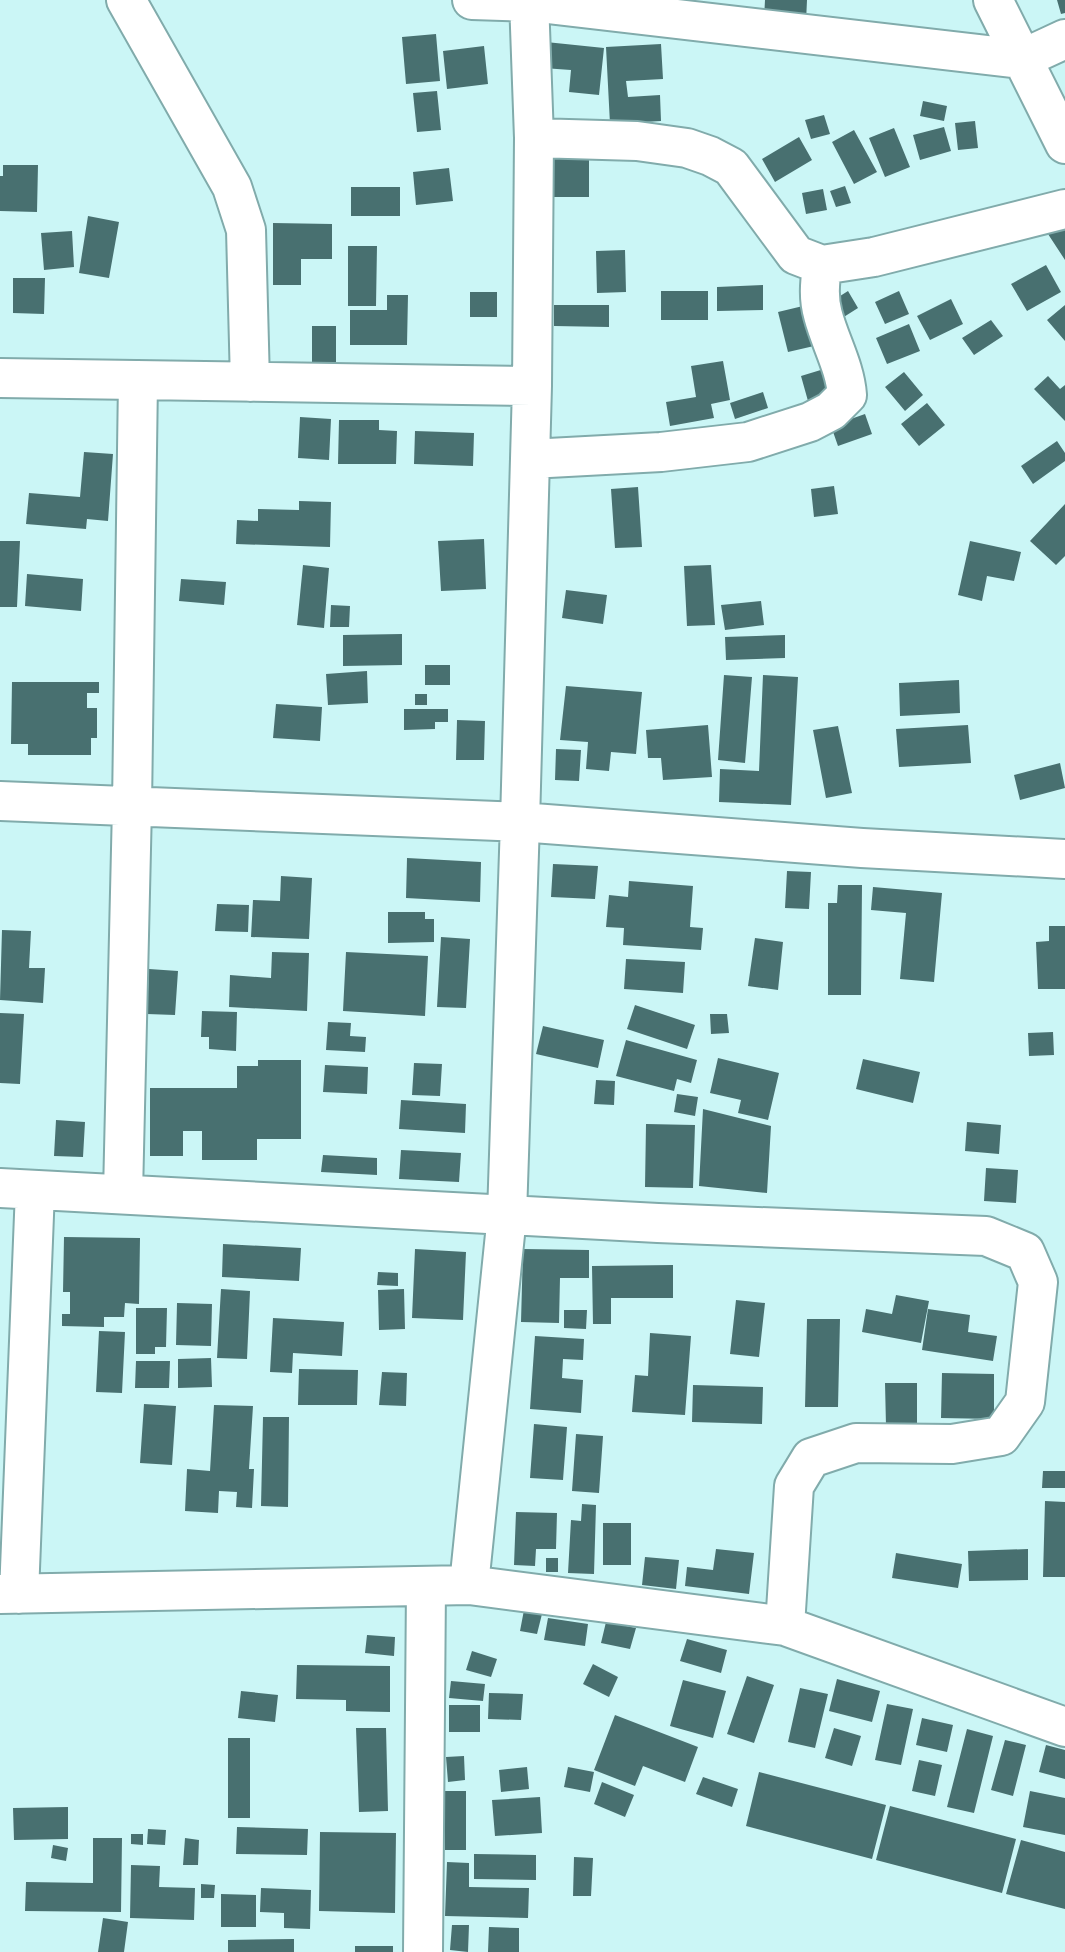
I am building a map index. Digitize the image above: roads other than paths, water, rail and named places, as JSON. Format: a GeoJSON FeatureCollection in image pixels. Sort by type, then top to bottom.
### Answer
{"type":"FeatureCollection","features":[{"type":"Feature","properties":{"kind":"street"},"geometry":{"type":"LineString","coordinates":[[126,0],[232,187],[246,230],[250,382]]}},
{"type":"Feature","properties":{"kind":"street"},"geometry":{"type":"LineString","coordinates":[[472,0],[529,1],[1022,59],[1065,38]]}},
{"type":"Feature","properties":{"kind":"street"},"geometry":{"type":"LineString","coordinates":[[993,0],[1065,144]]}},
{"type":"Feature","properties":{"kind":"street"},"geometry":{"type":"LineString","coordinates":[[469,1585],[507,1215],[532,386],[534,138],[529,1]]}},
{"type":"Feature","properties":{"kind":"street"},"geometry":{"type":"LineString","coordinates":[[534,138],[637,141],[687,148],[710,156],[731,167],[796,255],[822,265],[874,257],[1065,209]]}},
{"type":"Feature","properties":{"kind":"street"},"geometry":{"type":"LineString","coordinates":[[530,459],[661,452],[748,442],[810,422],[831,411],[847,395],[846,376],[822,313],[819,291],[822,265]]}},
{"type":"Feature","properties":{"kind":"street"},"geometry":{"type":"LineString","coordinates":[[0,378],[532,386]]}},
{"type":"Feature","properties":{"kind":"street"},"geometry":{"type":"LineString","coordinates":[[123,1194],[138,380]]}},
{"type":"Feature","properties":{"kind":"street"},"geometry":{"type":"LineString","coordinates":[[0,801],[520,822],[862,848],[1065,859]]}},
{"type":"Feature","properties":{"kind":"street"},"geometry":{"type":"LineString","coordinates":[[785,1626],[794,1486],[811,1458],[856,1443],[953,1444],[1001,1436],[1025,1402],[1038,1282],[1025,1252],[986,1236],[507,1215],[18,1189],[10,1594],[469,1585],[785,1626],[1065,1727]]}},
{"type":"Feature","properties":{"kind":"street"},"geometry":{"type":"LineString","coordinates":[[423,1952],[426,1586]]}}]}
